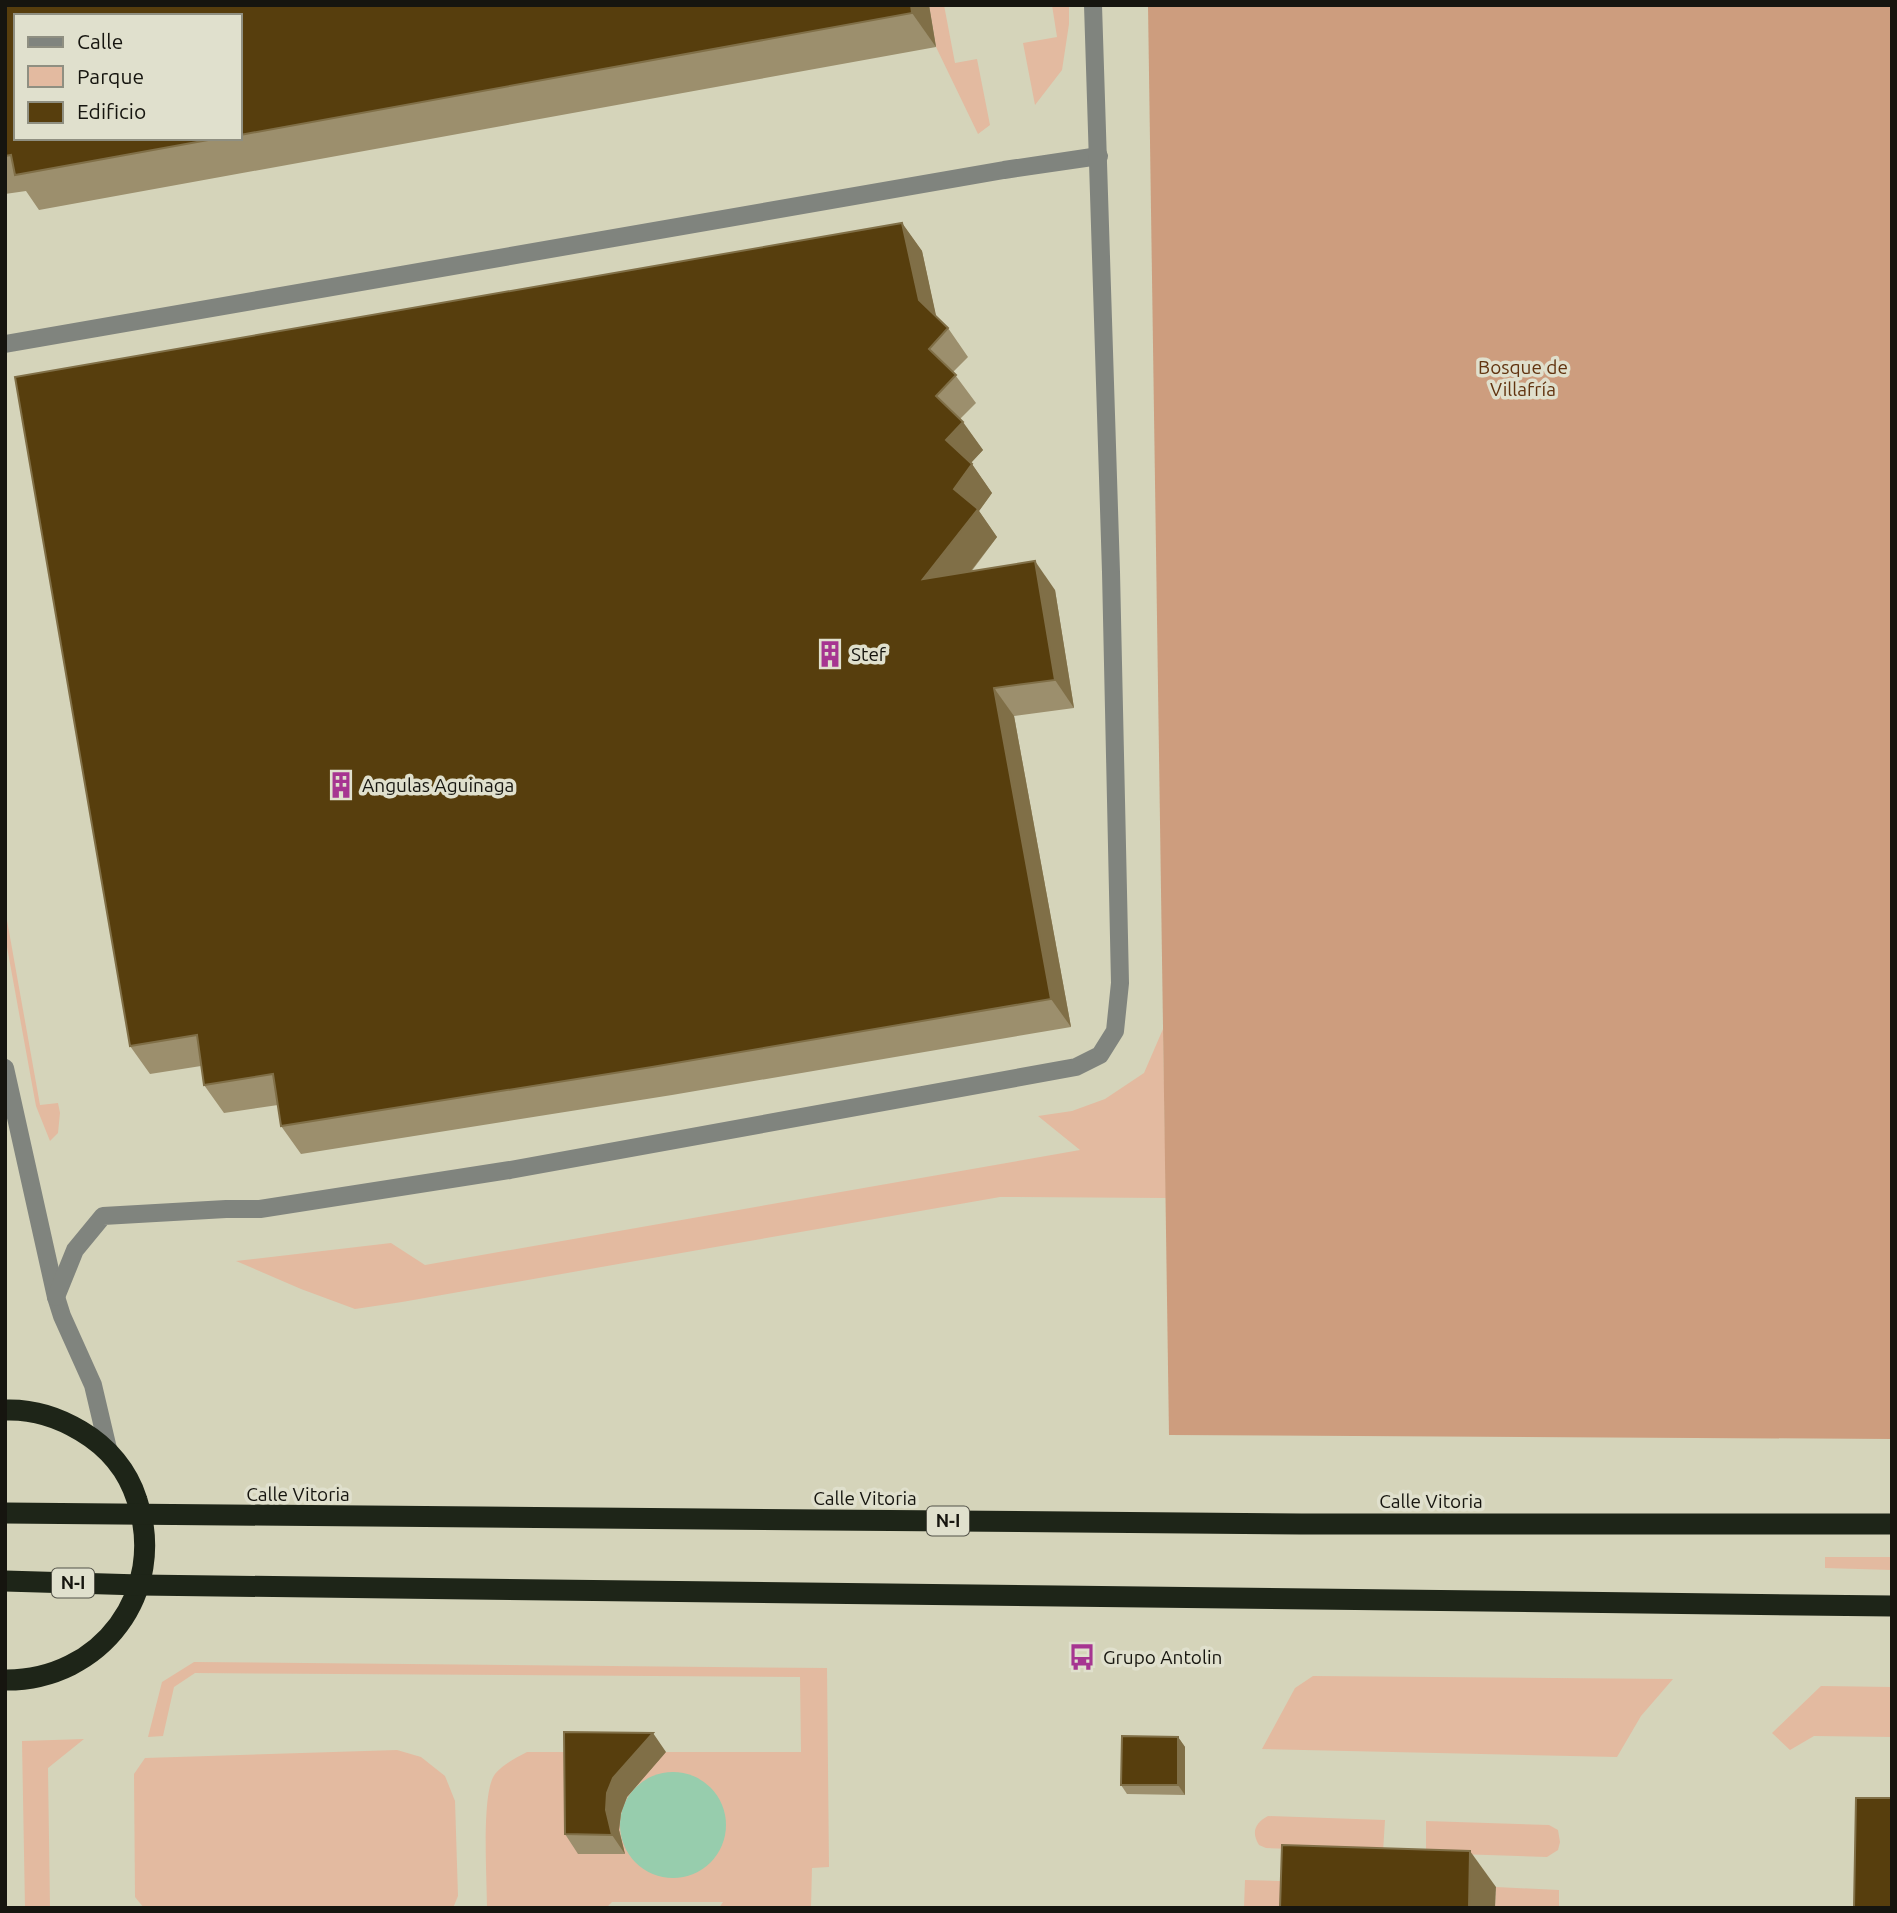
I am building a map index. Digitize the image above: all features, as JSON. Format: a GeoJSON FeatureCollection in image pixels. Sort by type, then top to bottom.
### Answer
{"type":"FeatureCollection","features":[{"type":"Feature","properties":{"kind":"highway"},"geometry":{"type":"LineString","coordinates":[[5,1410],[23,1409],[64,1421],[90,1436],[109,1453],[120,1465],[134,1490],[142,1516],[145,1549],[140,1585],[125,1617],[106,1641],[87,1657],[64,1670],[21,1680],[5,1680]]}},
{"type":"Feature","properties":{"kind":"highway","name":"Calle Vitoria"},"geometry":{"type":"LineString","coordinates":[[5,1513],[1287,1524],[1892,1524]]}},
{"type":"Feature","properties":{"kind":"highway","name":"N-I"},"geometry":{"type":"LineString","coordinates":[[5,1581],[140,1585],[1892,1606]]}},
{"type":"Feature","properties":{"kind":"street"},"geometry":{"type":"LineString","coordinates":[[56,1297],[75,1250],[103,1216],[260,1209],[510,1170],[1076,1067],[1100,1055],[1115,1031],[1120,983],[1111,558],[1093,5]]}},
{"type":"Feature","properties":{"kind":"street"},"geometry":{"type":"LineString","coordinates":[[5,344],[1099,156]]}},
{"type":"Feature","properties":{"kind":"street"},"geometry":{"type":"LineString","coordinates":[[5,1068],[56,1297],[93,1385],[109,1453]]}},
{"type":"Feature","properties":{"kind":"shaded area"},"geometry":{"type":"Polygon","coordinates":[[[5,5],[1892,5],[1892,1908],[5,1908],[5,5]]]}},
{"type":"Feature","properties":{"kind":"shaded area"},"geometry":{"type":"Polygon","coordinates":[[[673,1772],[693,1776],[711,1787],[722,1805],[726,1825],[722,1845],[711,1863],[693,1874],[673,1878],[653,1874],[635,1863],[624,1845],[620,1825],[624,1805],[635,1787],[653,1776],[673,1772]]]}},
{"type":"Feature","properties":{"kind":"green space"},"geometry":{"type":"Polygon","coordinates":[[[929,5],[944,5],[955,63],[977,59],[990,125],[978,134],[936,47],[929,5]]]}},
{"type":"Feature","properties":{"kind":"green space"},"geometry":{"type":"Polygon","coordinates":[[[1052,5],[1069,5],[1062,70],[1035,105],[1023,43],[1057,37],[1052,5]]]}},
{"type":"Feature","properties":{"kind":"green space","name":"Bosque de Villafría"},"geometry":{"type":"Polygon","coordinates":[[[1148,5],[1892,5],[1892,1439],[1169,1435],[1148,5]]]}},
{"type":"Feature","properties":{"kind":"green space"},"geometry":{"type":"Polygon","coordinates":[[[5,909],[40,1105],[58,1103],[60,1113],[58,1133],[50,1141],[36,1106],[5,936],[5,909]]]}},
{"type":"Feature","properties":{"kind":"green space"},"geometry":{"type":"Polygon","coordinates":[[[1163,1029],[1166,1198],[1000,1197],[355,1309],[236,1261],[391,1243],[425,1265],[1080,1150],[1038,1116],[1072,1111],[1105,1099],[1144,1073],[1163,1029]]]}},
{"type":"Feature","properties":{"kind":"green space"},"geometry":{"type":"Polygon","coordinates":[[[1825,1557],[1892,1557],[1892,1570],[1825,1568],[1825,1557]]]}},
{"type":"Feature","properties":{"kind":"green space"},"geometry":{"type":"Polygon","coordinates":[[[194,1662],[827,1668],[829,1867],[812,1868],[811,1908],[719,1908],[723,1902],[612,1902],[606,1908],[487,1908],[488,1798],[495,1774],[506,1764],[527,1752],[801,1752],[800,1677],[195,1673],[174,1687],[163,1736],[148,1737],[162,1682],[194,1662]]]}},
{"type":"Feature","properties":{"kind":"green space"},"geometry":{"type":"Polygon","coordinates":[[[1313,1676],[1673,1679],[1641,1716],[1617,1757],[1262,1749],[1295,1688],[1313,1676]]]}},
{"type":"Feature","properties":{"kind":"green space"},"geometry":{"type":"Polygon","coordinates":[[[1821,1686],[1892,1687],[1892,1737],[1814,1736],[1790,1750],[1772,1733],[1821,1686]]]}},
{"type":"Feature","properties":{"kind":"green space"},"geometry":{"type":"Polygon","coordinates":[[[84,1739],[48,1768],[50,1908],[25,1908],[22,1741],[84,1739]]]}},
{"type":"Feature","properties":{"kind":"green space"},"geometry":{"type":"Polygon","coordinates":[[[397,1750],[421,1757],[445,1776],[455,1801],[458,1896],[453,1908],[144,1908],[135,1897],[134,1774],[145,1758],[397,1750]]]}},
{"type":"Feature","properties":{"kind":"green space"},"geometry":{"type":"Polygon","coordinates":[[[1268,1816],[1385,1820],[1383,1852],[1266,1848],[1259,1845],[1255,1832],[1257,1825],[1268,1816]]]}},
{"type":"Feature","properties":{"kind":"green space"},"geometry":{"type":"Polygon","coordinates":[[[1426,1821],[1549,1825],[1558,1830],[1560,1842],[1558,1850],[1547,1857],[1426,1853],[1426,1821]]]}},
{"type":"Feature","properties":{"kind":"green space"},"geometry":{"type":"Polygon","coordinates":[[[1245,1880],[1308,1882],[1307,1908],[1244,1908],[1245,1880]]]}},
{"type":"Feature","properties":{"kind":"green space"},"geometry":{"type":"Polygon","coordinates":[[[1496,1887],[1559,1890],[1559,1908],[1495,1908],[1496,1887]]]}},
{"type":"Feature","properties":{"kind":"building"},"geometry":{"type":"Polygon","coordinates":[[[5,5],[911,5],[912,13],[242,135],[242,14],[14,14],[14,140],[208,140],[15,175],[11,155],[5,156],[5,5]]]}},
{"type":"Feature","properties":{"kind":"building"},"geometry":{"type":"Polygon","coordinates":[[[902,223],[919,300],[948,328],[929,349],[956,375],[936,396],[963,422],[946,440],[972,464],[954,489],[978,509],[923,579],[1035,561],[1055,680],[994,688],[1051,999],[652,1067],[281,1126],[273,1074],[204,1085],[197,1035],[130,1046],[15,377],[902,223]]]}},
{"type":"Feature","properties":{"kind":"building"},"geometry":{"type":"Polygon","coordinates":[[[564,1732],[653,1733],[613,1778],[607,1793],[606,1810],[612,1835],[565,1834],[564,1732]]]}},
{"type":"Feature","properties":{"kind":"building"},"geometry":{"type":"Polygon","coordinates":[[[1122,1736],[1178,1737],[1178,1785],[1121,1785],[1122,1736]]]}},
{"type":"Feature","properties":{"kind":"building"},"geometry":{"type":"Polygon","coordinates":[[[1856,1798],[1892,1798],[1892,1908],[1854,1908],[1856,1798]]]}},
{"type":"Feature","properties":{"kind":"building"},"geometry":{"type":"Polygon","coordinates":[[[1282,1845],[1470,1851],[1469,1908],[1280,1908],[1282,1845]]]}},
{"type":"Feature","properties":{"kind":"place","name":"Stef"},"geometry":{"type":"Point","coordinates":[830,654]}},
{"type":"Feature","properties":{"kind":"place","name":"Angulas Aguinaga"},"geometry":{"type":"Point","coordinates":[341,785]}},
{"type":"Feature","properties":{"kind":"place","name":"Grupo Antolin"},"geometry":{"type":"Point","coordinates":[1082,1657]}}]}
